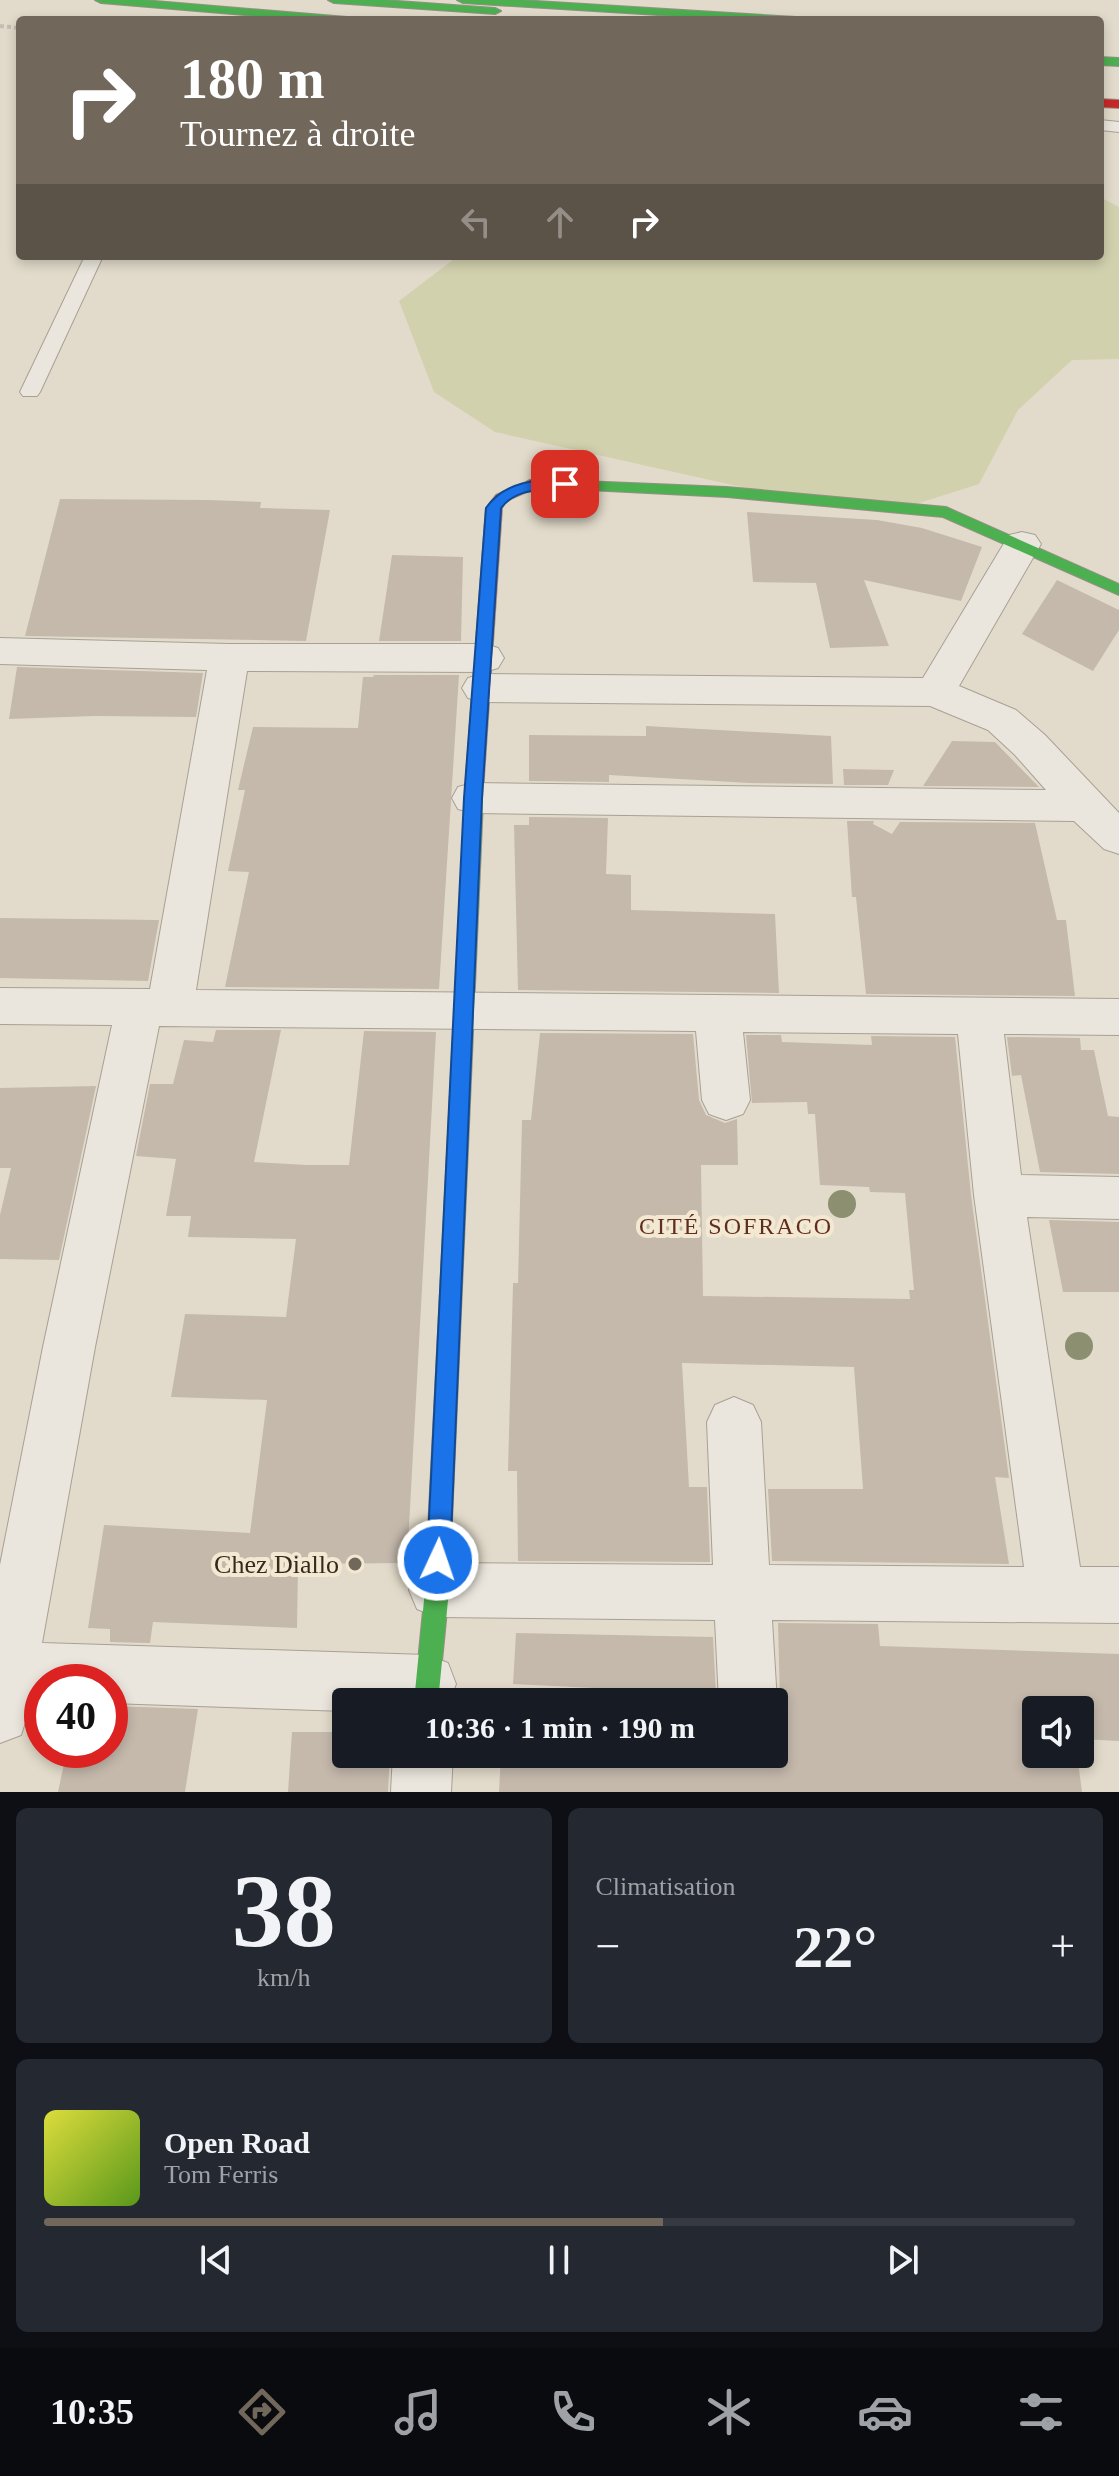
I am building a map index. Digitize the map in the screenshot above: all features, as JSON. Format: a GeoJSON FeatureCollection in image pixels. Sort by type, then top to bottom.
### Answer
{"type":"FeatureCollection","features":[{"type":"Feature","properties":{"kind":"main road"},"geometry":{"type":"LineString","coordinates":[[101,0],[299,16]]}},
{"type":"Feature","properties":{"kind":"main road"},"geometry":{"type":"LineString","coordinates":[[334,0],[544,16]]}},
{"type":"Feature","properties":{"kind":"main road"},"geometry":{"type":"LineString","coordinates":[[463,0],[729,16]]}},
{"type":"Feature","properties":{"kind":"main road"},"geometry":{"type":"LineString","coordinates":[[215,9],[258,16]]}},
{"type":"Feature","properties":{"kind":"main road"},"geometry":{"type":"LineString","coordinates":[[427,1688],[437,1590],[473,798],[494,508],[501,498],[534,484],[727,492],[946,512],[1119,590]]}},
{"type":"Feature","properties":{"kind":"street"},"geometry":{"type":"LineString","coordinates":[[935,692],[1022,544]]}},
{"type":"Feature","properties":{"kind":"street"},"geometry":{"type":"LineString","coordinates":[[0,651],[229,657],[316,672],[483,673],[935,692],[1002,720],[1119,838]]}},
{"type":"Feature","properties":{"kind":"street"},"geometry":{"type":"LineString","coordinates":[[229,657],[154,1009],[69,1347],[4,1693],[332,1693]]}},
{"type":"Feature","properties":{"kind":"street"},"geometry":{"type":"LineString","coordinates":[[473,798],[1084,806]]}},
{"type":"Feature","properties":{"kind":"street"},"geometry":{"type":"LineString","coordinates":[[0,1006],[1119,1017]]}},
{"type":"Feature","properties":{"kind":"street"},"geometry":{"type":"LineString","coordinates":[[718,1013],[726,1100]]}},
{"type":"Feature","properties":{"kind":"street"},"geometry":{"type":"LineString","coordinates":[[979,1014],[999,1195],[1056,1594]]}},
{"type":"Feature","properties":{"kind":"street"},"geometry":{"type":"LineString","coordinates":[[999,1195],[1119,1198]]}},
{"type":"Feature","properties":{"kind":"street"},"geometry":{"type":"LineString","coordinates":[[734,1422],[747,1688]]}},
{"type":"Feature","properties":{"kind":"street"},"geometry":{"type":"LineString","coordinates":[[437,1590],[1119,1595]]}},
{"type":"Feature","properties":{"kind":"street"},"geometry":{"type":"LineString","coordinates":[[421,1792],[422,1768]]}},
{"type":"Feature","properties":{"kind":"lane"},"geometry":{"type":"LineString","coordinates":[[30,392],[92,260]]}},
{"type":"Feature","properties":{"kind":"green space"},"geometry":{"type":"Polygon","coordinates":[[[1104,199],[1119,207],[1119,359],[1072,360],[1018,410],[979,484],[916,504],[795,499],[495,432],[434,392],[399,301],[453,260],[1104,260],[1104,199]]]}},
{"type":"Feature","properties":{"kind":"building"},"geometry":{"type":"Polygon","coordinates":[[[60,499],[261,502],[260,508],[330,510],[306,641],[25,636],[60,499]]]}},
{"type":"Feature","properties":{"kind":"building"},"geometry":{"type":"Polygon","coordinates":[[[747,512],[877,520],[922,528],[982,547],[961,601],[864,580],[889,646],[830,648],[816,583],[753,582],[747,512]]]}},
{"type":"Feature","properties":{"kind":"building"},"geometry":{"type":"Polygon","coordinates":[[[392,555],[463,557],[461,641],[379,641],[392,555]]]}},
{"type":"Feature","properties":{"kind":"building"},"geometry":{"type":"Polygon","coordinates":[[[1057,580],[1119,610],[1119,630],[1093,671],[1022,634],[1057,580]]]}},
{"type":"Feature","properties":{"kind":"building"},"geometry":{"type":"Polygon","coordinates":[[[17,667],[203,673],[196,717],[9,719],[17,667]]]}},
{"type":"Feature","properties":{"kind":"building"},"geometry":{"type":"Polygon","coordinates":[[[459,675],[439,989],[225,987],[249,872],[228,871],[245,790],[238,790],[253,727],[358,728],[363,677],[459,675]]]}},
{"type":"Feature","properties":{"kind":"building"},"geometry":{"type":"Polygon","coordinates":[[[646,726],[831,736],[833,784],[609,775],[609,782],[529,781],[529,735],[646,736],[646,726]]]}},
{"type":"Feature","properties":{"kind":"building"},"geometry":{"type":"Polygon","coordinates":[[[952,741],[995,742],[1039,787],[923,786],[952,741]]]}},
{"type":"Feature","properties":{"kind":"building"},"geometry":{"type":"Polygon","coordinates":[[[843,769],[894,770],[888,785],[844,785],[843,769]]]}},
{"type":"Feature","properties":{"kind":"building"},"geometry":{"type":"Polygon","coordinates":[[[529,817],[608,818],[606,874],[631,875],[631,910],[775,914],[779,993],[518,990],[514,825],[529,825],[529,817]]]}},
{"type":"Feature","properties":{"kind":"building"},"geometry":{"type":"Polygon","coordinates":[[[847,821],[874,821],[873,824],[892,834],[900,822],[1035,823],[1057,920],[1066,920],[1075,996],[866,994],[856,897],[852,897],[847,821]]]}},
{"type":"Feature","properties":{"kind":"building"},"geometry":{"type":"Polygon","coordinates":[[[0,918],[159,920],[148,981],[0,978],[0,918]]]}},
{"type":"Feature","properties":{"kind":"building"},"geometry":{"type":"Polygon","coordinates":[[[216,1030],[281,1030],[254,1162],[307,1165],[349,1165],[364,1031],[436,1032],[407,1563],[298,1564],[297,1628],[153,1622],[150,1643],[110,1642],[110,1629],[88,1628],[104,1525],[250,1533],[267,1400],[171,1397],[185,1314],[286,1317],[296,1239],[188,1237],[191,1216],[166,1216],[176,1159],[136,1156],[150,1084],[173,1084],[184,1040],[213,1042],[216,1030]]]}},
{"type":"Feature","properties":{"kind":"building"},"geometry":{"type":"Polygon","coordinates":[[[540,1033],[693,1034],[699,1100],[706,1115],[725,1123],[737,1119],[738,1165],[701,1165],[703,1296],[910,1299],[909,1290],[914,1290],[905,1193],[870,1192],[869,1187],[820,1185],[815,1114],[808,1114],[807,1102],[752,1103],[746,1035],[781,1035],[782,1042],[872,1045],[871,1036],[955,1037],[971,1195],[1009,1478],[995,1477],[1009,1564],[772,1561],[768,1489],[863,1489],[854,1367],[682,1363],[689,1487],[707,1487],[710,1562],[518,1561],[517,1471],[508,1471],[513,1283],[518,1283],[522,1120],[531,1120],[540,1033]]]}},
{"type":"Feature","properties":{"kind":"building"},"geometry":{"type":"Polygon","coordinates":[[[1007,1037],[1080,1038],[1081,1050],[1094,1050],[1108,1116],[1119,1117],[1119,1174],[1040,1172],[1021,1075],[1012,1076],[1007,1037]]]}},
{"type":"Feature","properties":{"kind":"building"},"geometry":{"type":"Polygon","coordinates":[[[96,1086],[59,1260],[0,1259],[0,1215],[11,1168],[0,1168],[0,1088],[96,1086]]]}},
{"type":"Feature","properties":{"kind":"building"},"geometry":{"type":"Polygon","coordinates":[[[1049,1220],[1119,1222],[1119,1292],[1063,1292],[1049,1220]]]}},
{"type":"Feature","properties":{"kind":"building"},"geometry":{"type":"Polygon","coordinates":[[[778,1623],[878,1624],[880,1646],[1119,1654],[1119,1741],[1094,1740],[1094,1696],[1022,1696],[1022,1768],[1079,1768],[1082,1792],[499,1792],[500,1768],[788,1768],[788,1688],[780,1688],[778,1623]]]}},
{"type":"Feature","properties":{"kind":"building"},"geometry":{"type":"Polygon","coordinates":[[[516,1633],[713,1637],[716,1688],[513,1684],[516,1633]]]}},
{"type":"Feature","properties":{"kind":"building"},"geometry":{"type":"Polygon","coordinates":[[[128,1707],[198,1709],[185,1792],[58,1792],[63,1768],[128,1768],[128,1707]]]}},
{"type":"Feature","properties":{"kind":"building"},"geometry":{"type":"Polygon","coordinates":[[[292,1732],[332,1732],[332,1768],[389,1768],[388,1792],[288,1792],[292,1732]]]}},
{"type":"Feature","properties":{"kind":"traffic: fast"},"geometry":{"type":"LineString","coordinates":[[101,0],[298,16]]}},
{"type":"Feature","properties":{"kind":"traffic: fast"},"geometry":{"type":"LineString","coordinates":[[334,0],[495,11]]}},
{"type":"Feature","properties":{"kind":"traffic: fast"},"geometry":{"type":"LineString","coordinates":[[463,0],[729,16]]}},
{"type":"Feature","properties":{"kind":"traffic: fast"},"geometry":{"type":"LineString","coordinates":[[1104,61],[1119,62]]}},
{"type":"Feature","properties":{"kind":"traffic: fast"},"geometry":{"type":"LineString","coordinates":[[533,484],[727,492],[946,512],[1119,590]]}},
{"type":"Feature","properties":{"kind":"traffic: fast"},"geometry":{"type":"LineString","coordinates":[[427,1688],[437,1590],[475,777]]}},
{"type":"Feature","properties":{"kind":"traffic: jam"},"geometry":{"type":"LineString","coordinates":[[1104,103],[1119,104]]}},
{"type":"Feature","properties":{"kind":"traffic: jam"},"geometry":{"type":"LineString","coordinates":[[475,777],[494,508],[501,498],[533,484]]}},
{"type":"Feature","properties":{"kind":"place","name":"Chez Diallo"},"geometry":{"type":"Point","coordinates":[355,1564]}},
{"type":"Feature","properties":{"kind":"district","name":"CITÉ SOFRACO"},"geometry":{"type":"Point","coordinates":[736,1226]}},
{"type":"Feature","properties":{"kind":"route"},"geometry":{"type":"LineString","coordinates":[[438,1560],[473,798],[494,508],[501,498],[534,484],[565,484]]}}]}
